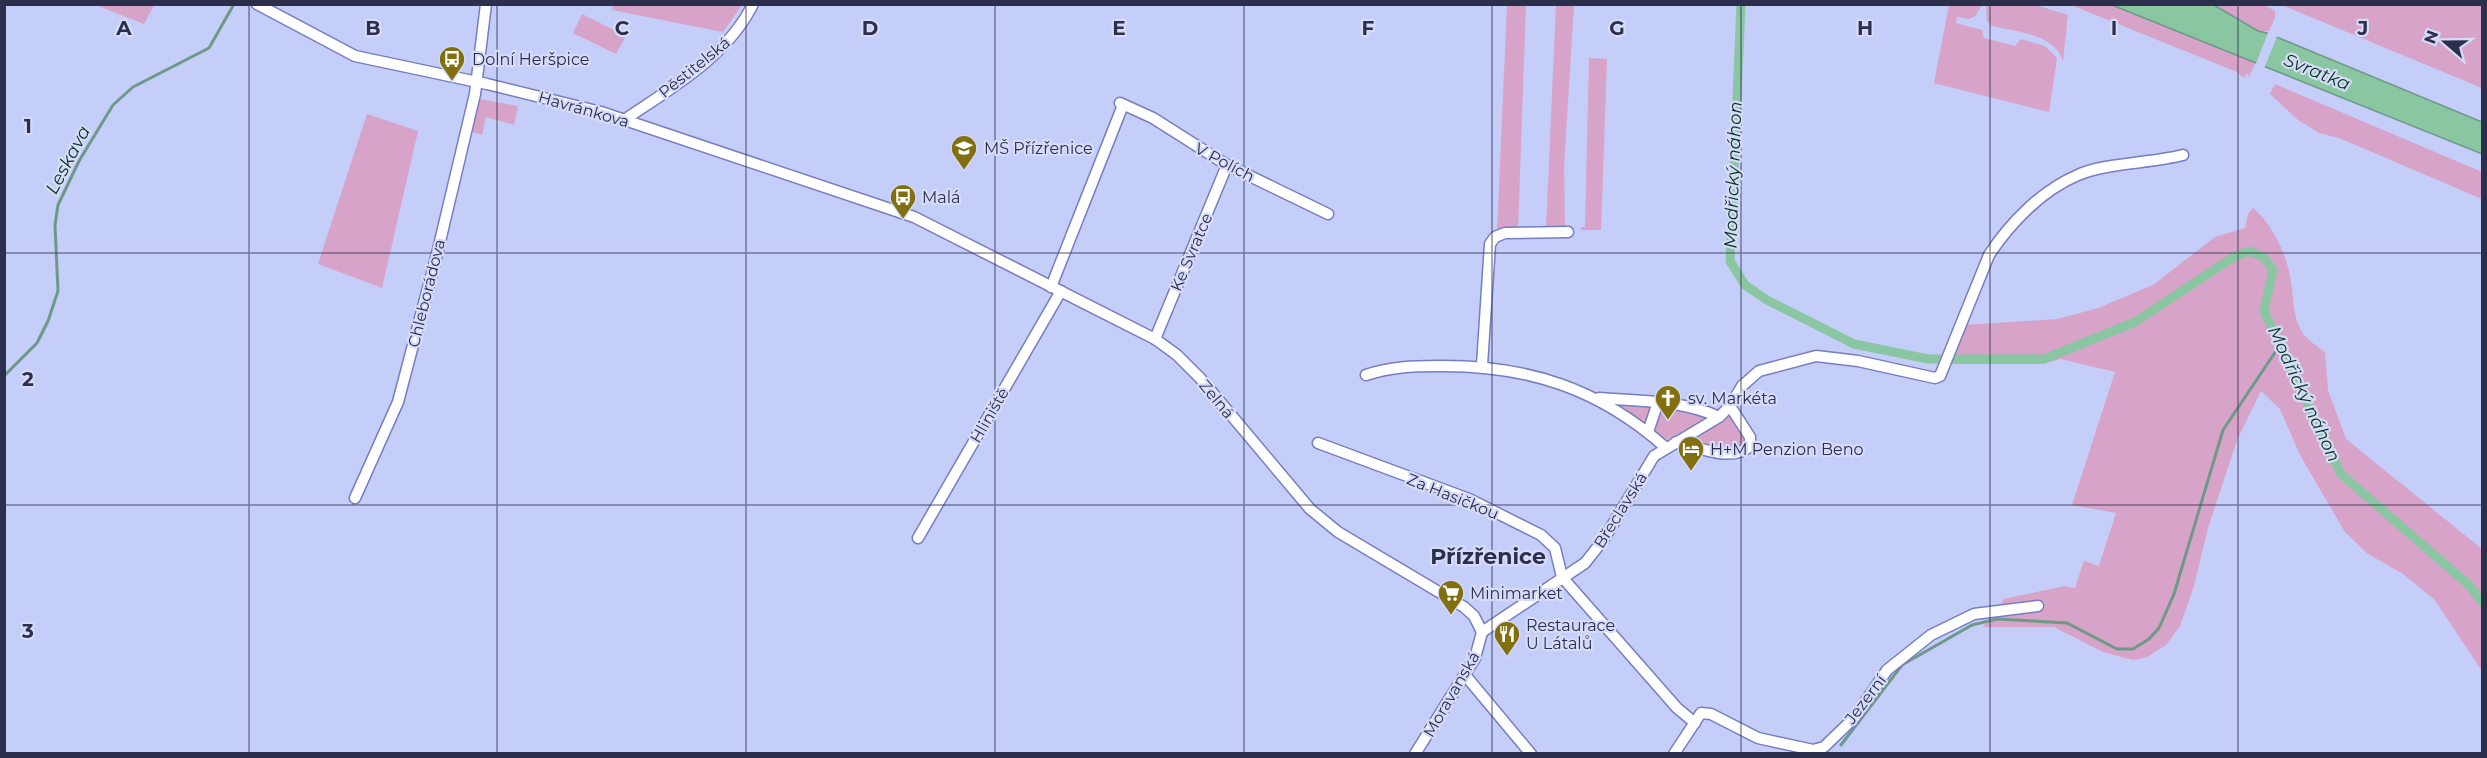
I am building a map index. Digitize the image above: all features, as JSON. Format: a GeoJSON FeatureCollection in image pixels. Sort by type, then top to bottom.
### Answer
{"type":"FeatureCollection","features":[{"type":"Feature","properties":{"kind":"street","name":"Havránkova"},"geometry":{"type":"LineString","coordinates":[[257,4],[355,56],[477,81],[624,120],[914,217]]}},
{"type":"Feature","properties":{"kind":"street","name":"Chleborádova"},"geometry":{"type":"LineString","coordinates":[[355,498],[398,402],[437,254],[477,81],[486,4]]}},
{"type":"Feature","properties":{"kind":"street","name":"Pěstitelská"},"geometry":{"type":"LineString","coordinates":[[624,120],[683,80],[714,55],[736,32],[753,4]]}},
{"type":"Feature","properties":{"kind":"street","name":"V Polích"},"geometry":{"type":"LineString","coordinates":[[1056,289],[1122,104],[1153,118],[1227,165],[1328,214]]}},
{"type":"Feature","properties":{"kind":"street","name":"Břeclavská"},"geometry":{"type":"LineString","coordinates":[[1482,632],[1589,559],[1654,456],[1719,417],[1730,406],[1742,386],[1759,370],[1796,359],[1816,356],[1858,361],[1935,378],[1945,368],[1989,255],[2000,239],[2046,193],[2079,174],[2183,155]]}},
{"type":"Feature","properties":{"kind":"street","name":"Ke Svratce"},"geometry":{"type":"LineString","coordinates":[[1155,339],[1227,165]]}},
{"type":"Feature","properties":{"kind":"street","name":"Zelná"},"geometry":{"type":"LineString","coordinates":[[914,217],[1155,339],[1200,378],[1310,509],[1338,532],[1464,607],[1474,616],[1482,632]]}},
{"type":"Feature","properties":{"kind":"street"},"geometry":{"type":"LineString","coordinates":[[1482,365],[1490,244],[1495,237],[1505,233],[1568,232]]}},
{"type":"Feature","properties":{"kind":"street","name":"Hliniště"},"geometry":{"type":"LineString","coordinates":[[918,538],[1056,289]]}},
{"type":"Feature","properties":{"kind":"street"},"geometry":{"type":"LineString","coordinates":[[1366,375],[1397,367],[1482,365],[1555,382],[1595,397],[1671,445],[1728,454],[1743,453],[1750,446],[1749,437],[1730,406]]}},
{"type":"Feature","properties":{"kind":"street"},"geometry":{"type":"LineString","coordinates":[[1595,397],[1658,402],[1708,411],[1719,417]]}},
{"type":"Feature","properties":{"kind":"street"},"geometry":{"type":"LineString","coordinates":[[1648,432],[1658,402]]}},
{"type":"Feature","properties":{"kind":"street","name":"Za Hasičkou"},"geometry":{"type":"LineString","coordinates":[[1318,443],[1469,498],[1541,535],[1555,548],[1562,577]]}},
{"type":"Feature","properties":{"kind":"street"},"geometry":{"type":"LineString","coordinates":[[1562,577],[1677,708],[1695,723],[1674,753]]}},
{"type":"Feature","properties":{"kind":"street","name":"Jezerní"},"geometry":{"type":"LineString","coordinates":[[1695,723],[1701,713],[1711,714],[1758,738],[1813,750],[1824,747],[1855,717],[1887,670],[1931,635],[1974,614],[2038,606]]}},
{"type":"Feature","properties":{"kind":"street","name":"Moravanská"},"geometry":{"type":"LineString","coordinates":[[1415,753],[1475,658],[1482,632]]}},
{"type":"Feature","properties":{"kind":"street"},"geometry":{"type":"LineString","coordinates":[[1465,675],[1531,753]]}},
{"type":"Feature","properties":{"kind":"shaded area"},"geometry":{"type":"Polygon","coordinates":[[[613,4],[742,5],[723,32],[612,10],[613,4]]]}},
{"type":"Feature","properties":{"kind":"shaded area"},"geometry":{"type":"Polygon","coordinates":[[[2285,4],[2482,5],[2482,88],[2284,6],[2285,4]]]}},
{"type":"Feature","properties":{"kind":"shaded area"},"geometry":{"type":"Polygon","coordinates":[[[96,5],[154,5],[144,24],[96,5]]]}},
{"type":"Feature","properties":{"kind":"shaded area"},"geometry":{"type":"Polygon","coordinates":[[[1507,5],[1526,5],[1518,230],[1497,231],[1507,5]]]}},
{"type":"Feature","properties":{"kind":"shaded area"},"geometry":{"type":"Polygon","coordinates":[[[1556,5],[1574,5],[1564,166],[1565,228],[1546,230],[1556,5]]]}},
{"type":"Feature","properties":{"kind":"shaded area"},"geometry":{"type":"Polygon","coordinates":[[[1949,5],[1982,5],[1975,16],[1969,19],[1957,17],[1956,23],[1982,30],[1984,38],[2015,46],[2021,39],[2045,46],[2057,58],[2049,112],[1934,83],[1949,5]]]}},
{"type":"Feature","properties":{"kind":"shaded area"},"geometry":{"type":"Polygon","coordinates":[[[1982,5],[2036,5],[2068,15],[2063,61],[2059,52],[2044,40],[1992,26],[1987,21],[1986,6],[1982,5]]]}},
{"type":"Feature","properties":{"kind":"shaded area"},"geometry":{"type":"Polygon","coordinates":[[[2071,5],[2112,5],[2255,63],[2249,77],[2247,73],[2244,78],[2237,72],[2071,5]]]}},
{"type":"Feature","properties":{"kind":"shaded area"},"geometry":{"type":"Polygon","coordinates":[[[2214,5],[2265,5],[2275,11],[2275,18],[2269,31],[2258,31],[2214,5]]]}},
{"type":"Feature","properties":{"kind":"shaded area"},"geometry":{"type":"Polygon","coordinates":[[[582,14],[626,36],[616,54],[573,33],[582,14]]]}},
{"type":"Feature","properties":{"kind":"shaded area"},"geometry":{"type":"Polygon","coordinates":[[[1589,58],[1607,59],[1601,230],[1581,230],[1581,227],[1585,227],[1589,58]]]}},
{"type":"Feature","properties":{"kind":"shaded area"},"geometry":{"type":"Polygon","coordinates":[[[2275,84],[2482,172],[2482,199],[2339,138],[2319,133],[2298,120],[2270,94],[2275,84]]]}},
{"type":"Feature","properties":{"kind":"shaded area"},"geometry":{"type":"Polygon","coordinates":[[[479,99],[518,106],[514,125],[486,117],[482,135],[472,132],[479,99]]]}},
{"type":"Feature","properties":{"kind":"shaded area"},"geometry":{"type":"Polygon","coordinates":[[[367,114],[418,131],[382,288],[318,264],[367,114]]]}},
{"type":"Feature","properties":{"kind":"shaded area"},"geometry":{"type":"Polygon","coordinates":[[[2253,208],[2273,232],[2286,261],[2295,312],[2301,330],[2308,339],[2325,352],[2328,390],[2346,439],[2482,549],[2482,671],[2434,599],[2403,574],[2368,554],[2345,532],[2300,455],[2280,409],[2261,391],[2237,440],[2208,528],[2194,586],[2180,626],[2166,645],[2147,657],[2133,660],[2103,652],[2054,627],[1983,627],[2004,599],[2065,586],[2075,588],[2084,561],[2099,566],[2116,513],[2072,505],[2115,372],[2061,359],[2042,364],[1952,364],[1963,325],[2058,319],[2098,308],[2153,285],[2215,237],[2245,228],[2248,214],[2253,208]]]}},
{"type":"Feature","properties":{"kind":"shaded area"},"geometry":{"type":"Polygon","coordinates":[[[1623,402],[1651,406],[1649,422],[1644,425],[1621,409],[1623,402]]]}},
{"type":"Feature","properties":{"kind":"shaded area"},"geometry":{"type":"Polygon","coordinates":[[[1665,406],[1707,414],[1709,418],[1666,440],[1654,430],[1661,409],[1665,406]]]}},
{"type":"Feature","properties":{"kind":"shaded area"},"geometry":{"type":"Polygon","coordinates":[[[1729,415],[1747,442],[1737,452],[1691,442],[1729,415]]]}},
{"type":"Feature","properties":{"kind":"water","name":"Svratka"},"geometry":{"type":"Polygon","coordinates":[[[2112,5],[2214,5],[2258,31],[2482,122],[2482,154],[2112,5]]]}},
{"type":"Feature","properties":{"kind":"pier"},"geometry":{"type":"Polygon","coordinates":[[[2269,30],[2278,34],[2264,69],[2255,66],[2269,30]]]}},
{"type":"Feature","properties":{"kind":"waterway","name":"Leskava"},"geometry":{"type":"LineString","coordinates":[[4,376],[37,343],[48,321],[58,291],[55,225],[58,205],[79,161],[113,105],[133,87],[209,48],[234,4]]}},
{"type":"Feature","properties":{"kind":"waterway","name":"Modřický náhon"},"geometry":{"type":"LineString","coordinates":[[1741,4],[1730,261],[1745,285],[1767,300],[1854,344],[1928,359],[2044,359],[2135,322],[2232,258],[2249,251],[2264,257],[2273,270],[2264,311],[2341,474],[2470,586],[2482,602]]}},
{"type":"Feature","properties":{"kind":"waterway"},"geometry":{"type":"LineString","coordinates":[[1841,745],[1902,665],[1972,625],[1997,619],[2067,623],[2117,649],[2133,649],[2149,639],[2159,628],[2174,594],[2223,430],[2280,345]]}},
{"type":"Feature","properties":{"kind":"place","name":"Dolní Heršpice"},"geometry":{"type":"Point","coordinates":[452,82]}},
{"type":"Feature","properties":{"kind":"place","name":"MŠ Přízřenice"},"geometry":{"type":"Point","coordinates":[964,171]}},
{"type":"Feature","properties":{"kind":"place","name":"Malá"},"geometry":{"type":"Point","coordinates":[903,220]}},
{"type":"Feature","properties":{"kind":"place","name":"sv. Markéta"},"geometry":{"type":"Point","coordinates":[1668,421]}},
{"type":"Feature","properties":{"kind":"place","name":"H+M Penzion Beno"},"geometry":{"type":"Point","coordinates":[1691,472]}},
{"type":"Feature","properties":{"kind":"place","name":"Minimarket"},"geometry":{"type":"Point","coordinates":[1451,616]}},
{"type":"Feature","properties":{"kind":"place","name":"Restaurace U Látalů"},"geometry":{"type":"Point","coordinates":[1507,657]}},
{"type":"Feature","properties":{"kind":"district","name":"Přízřenice"},"geometry":{"type":"Point","coordinates":[1488,556]}}]}
